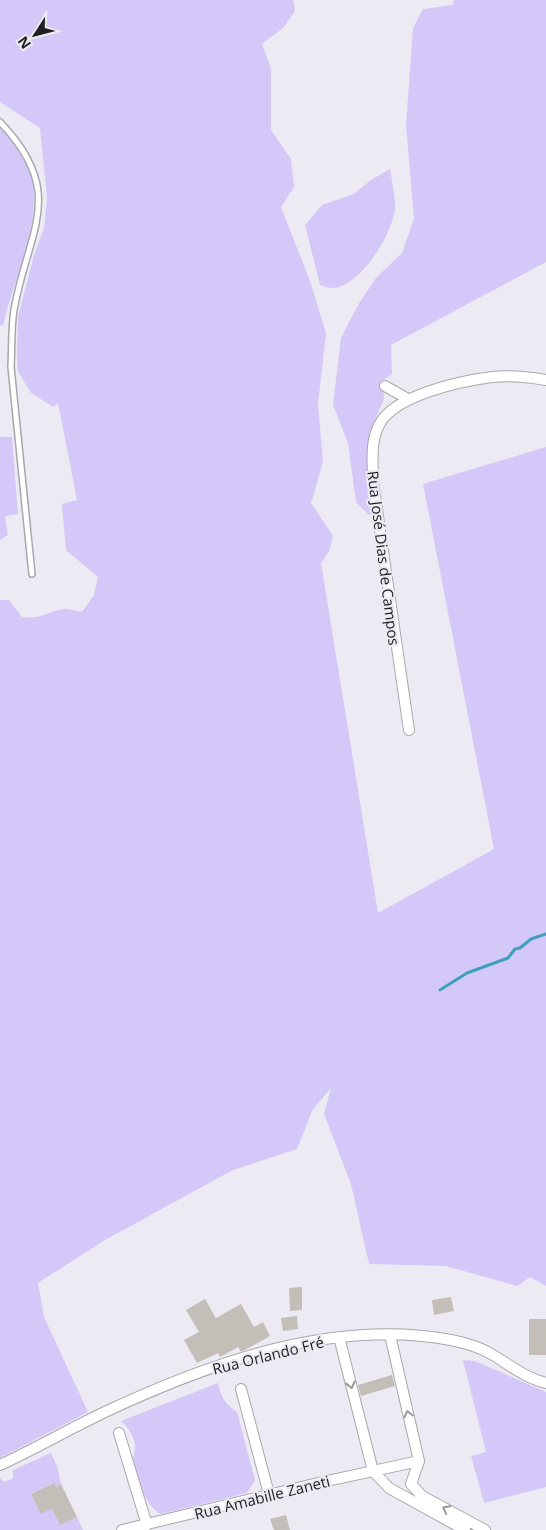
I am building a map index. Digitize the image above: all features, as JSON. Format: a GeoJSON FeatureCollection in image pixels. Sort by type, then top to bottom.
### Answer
{"type":"FeatureCollection","features":[{"type":"Feature","properties":{"kind":"street"},"geometry":{"type":"LineString","coordinates":[[385,386],[408,399],[459,384],[493,377],[527,377],[546,380]]}},
{"type":"Feature","properties":{"kind":"street","name":"Rua José Dias de Campos"},"geometry":{"type":"LineString","coordinates":[[408,399],[380,423],[372,441],[373,482],[408,730]]}},
{"type":"Feature","properties":{"kind":"street"},"geometry":{"type":"LineString","coordinates":[[390,1335],[419,1461],[411,1484],[422,1496],[484,1530]]}},
{"type":"Feature","properties":{"kind":"street","name":"Rua Orlando Fré"},"geometry":{"type":"LineString","coordinates":[[0,1465],[103,1413],[186,1378],[289,1347],[339,1337],[390,1335],[427,1337],[470,1344],[492,1354],[524,1375],[546,1383]]}},
{"type":"Feature","properties":{"kind":"street"},"geometry":{"type":"LineString","coordinates":[[339,1337],[373,1472],[389,1488],[463,1529]]}},
{"type":"Feature","properties":{"kind":"street"},"geometry":{"type":"LineString","coordinates":[[241,1389],[269,1494]]}},
{"type":"Feature","properties":{"kind":"street"},"geometry":{"type":"LineString","coordinates":[[119,1433],[147,1525]]}},
{"type":"Feature","properties":{"kind":"street","name":"Rua Amabille Zaneti"},"geometry":{"type":"LineString","coordinates":[[122,1530],[269,1494],[419,1461]]}},
{"type":"Feature","properties":{"kind":"lane"},"geometry":{"type":"LineString","coordinates":[[0,122],[14,137],[33,167],[38,192],[38,217],[14,310],[12,360],[32,574]]}},
{"type":"Feature","properties":{"kind":"shaded area"},"geometry":{"type":"Polygon","coordinates":[[[0,0],[293,0],[295,11],[283,28],[262,44],[271,69],[271,130],[291,159],[294,187],[281,207],[310,281],[326,333],[318,404],[323,462],[311,503],[333,536],[329,551],[321,563],[378,913],[494,849],[423,484],[546,447],[546,1286],[530,1277],[517,1286],[446,1266],[369,1264],[351,1184],[324,1114],[331,1088],[313,1109],[297,1149],[233,1170],[105,1240],[38,1283],[44,1317],[88,1412],[0,1458],[0,600],[9,600],[22,617],[41,616],[65,609],[82,612],[94,595],[98,577],[66,550],[62,504],[77,500],[58,403],[53,407],[30,392],[18,371],[18,317],[34,255],[44,228],[47,198],[40,128],[0,102],[0,0]]]}},
{"type":"Feature","properties":{"kind":"shaded area"},"geometry":{"type":"Polygon","coordinates":[[[454,0],[546,0],[546,262],[391,345],[392,374],[383,380],[384,399],[369,433],[373,513],[369,515],[356,502],[348,443],[333,405],[341,338],[358,305],[376,278],[402,253],[414,219],[406,125],[413,28],[423,9],[453,5],[454,0]]]}},
{"type":"Feature","properties":{"kind":"shaded area"},"geometry":{"type":"Polygon","coordinates":[[[0,127],[24,156],[32,180],[34,200],[32,222],[27,243],[3,326],[0,325],[0,127]]]}},
{"type":"Feature","properties":{"kind":"shaded area"},"geometry":{"type":"Polygon","coordinates":[[[390,169],[395,207],[389,230],[382,244],[374,257],[354,279],[343,286],[332,288],[320,285],[305,225],[322,205],[354,194],[371,180],[390,169]]]}},
{"type":"Feature","properties":{"kind":"shaded area"},"geometry":{"type":"Polygon","coordinates":[[[0,437],[12,437],[18,514],[5,516],[8,535],[0,540],[0,437]]]}},
{"type":"Feature","properties":{"kind":"shaded area"},"geometry":{"type":"Polygon","coordinates":[[[463,1360],[475,1361],[546,1392],[546,1487],[484,1503],[471,1456],[486,1452],[463,1360]]]}},
{"type":"Feature","properties":{"kind":"shaded area"},"geometry":{"type":"Polygon","coordinates":[[[218,1383],[224,1400],[237,1412],[255,1480],[247,1493],[161,1514],[151,1505],[142,1490],[133,1460],[135,1448],[133,1436],[121,1421],[218,1383]]]}},
{"type":"Feature","properties":{"kind":"shaded area"},"geometry":{"type":"Polygon","coordinates":[[[51,1453],[57,1466],[61,1484],[56,1487],[53,1483],[31,1494],[41,1514],[52,1509],[60,1525],[77,1517],[83,1530],[0,1530],[0,1478],[4,1482],[13,1478],[13,1470],[51,1453]]]}},
{"type":"Feature","properties":{"kind":"building"},"geometry":{"type":"Polygon","coordinates":[[[302,1287],[302,1310],[290,1311],[289,1288],[302,1287]]]}},
{"type":"Feature","properties":{"kind":"building"},"geometry":{"type":"Polygon","coordinates":[[[451,1297],[454,1311],[434,1315],[432,1300],[451,1297]]]}},
{"type":"Feature","properties":{"kind":"building"},"geometry":{"type":"Polygon","coordinates":[[[205,1299],[216,1318],[241,1304],[254,1327],[263,1322],[270,1336],[241,1352],[238,1347],[220,1357],[218,1353],[197,1363],[184,1340],[199,1332],[186,1310],[205,1299]]]}},
{"type":"Feature","properties":{"kind":"building"},"geometry":{"type":"Polygon","coordinates":[[[297,1316],[298,1329],[283,1331],[281,1318],[297,1316]]]}},
{"type":"Feature","properties":{"kind":"building"},"geometry":{"type":"Polygon","coordinates":[[[529,1319],[546,1319],[546,1355],[529,1355],[529,1319]]]}},
{"type":"Feature","properties":{"kind":"building"},"geometry":{"type":"Polygon","coordinates":[[[392,1375],[395,1386],[361,1396],[358,1385],[392,1375]]]}},
{"type":"Feature","properties":{"kind":"building"},"geometry":{"type":"Polygon","coordinates":[[[54,1483],[56,1487],[61,1484],[77,1517],[60,1525],[52,1509],[41,1514],[31,1494],[54,1483]]]}},
{"type":"Feature","properties":{"kind":"building"},"geometry":{"type":"Polygon","coordinates":[[[286,1515],[290,1530],[274,1530],[270,1519],[286,1515]]]}},
{"type":"Feature","properties":{"kind":"waterway"},"geometry":{"type":"LineString","coordinates":[[440,990],[467,973],[508,958],[515,949],[520,948],[531,939],[546,934]]}}]}
